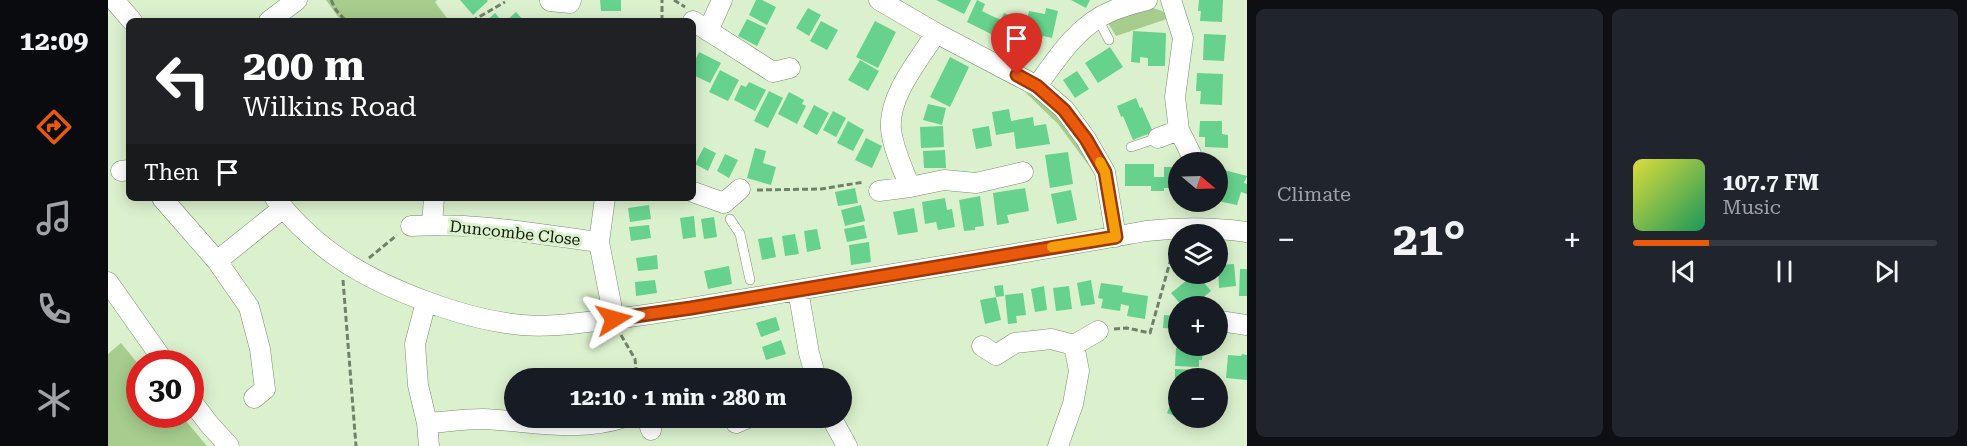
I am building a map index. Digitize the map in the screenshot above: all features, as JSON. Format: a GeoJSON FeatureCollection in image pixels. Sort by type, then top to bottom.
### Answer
{"type":"FeatureCollection","features":[{"type":"Feature","properties":{"kind":"street"},"geometry":{"type":"LineString","coordinates":[[114,0],[129,18]]}},
{"type":"Feature","properties":{"kind":"street"},"geometry":{"type":"LineString","coordinates":[[273,18],[297,0]]}},
{"type":"Feature","properties":{"kind":"street"},"geometry":{"type":"LineString","coordinates":[[722,0],[696,23],[773,72],[790,68]]}},
{"type":"Feature","properties":{"kind":"street"},"geometry":{"type":"LineString","coordinates":[[879,0],[1037,86],[1064,110],[1086,139],[1105,172],[1116,237]]}},
{"type":"Feature","properties":{"kind":"street"},"geometry":{"type":"LineString","coordinates":[[1037,86],[1052,64],[1081,31],[1110,12],[1146,0]]}},
{"type":"Feature","properties":{"kind":"street"},"geometry":{"type":"LineString","coordinates":[[1171,0],[1183,38],[1175,97],[1179,130],[1190,152]]}},
{"type":"Feature","properties":{"kind":"street"},"geometry":{"type":"LineString","coordinates":[[550,1],[571,8]]}},
{"type":"Feature","properties":{"kind":"street"},"geometry":{"type":"LineString","coordinates":[[910,188],[891,129],[894,101],[936,33]]}},
{"type":"Feature","properties":{"kind":"street"},"geometry":{"type":"LineString","coordinates":[[1158,138],[1179,130]]}},
{"type":"Feature","properties":{"kind":"street"},"geometry":{"type":"LineString","coordinates":[[879,191],[910,188],[944,180],[976,183],[1009,171]]}},
{"type":"Feature","properties":{"kind":"street"},"geometry":{"type":"LineString","coordinates":[[696,194],[727,211],[740,189]]}},
{"type":"Feature","properties":{"kind":"street"},"geometry":{"type":"LineString","coordinates":[[165,201],[217,261],[249,307],[260,349],[266,396]]}},
{"type":"Feature","properties":{"kind":"street","name":"Duncombe Close"},"geometry":{"type":"LineString","coordinates":[[432,224],[434,201]]}},
{"type":"Feature","properties":{"kind":"street"},"geometry":{"type":"LineString","coordinates":[[605,201],[598,242],[614,319]]}},
{"type":"Feature","properties":{"kind":"street"},"geometry":{"type":"LineString","coordinates":[[217,261],[279,203],[313,238],[338,258],[393,289],[455,313],[522,325],[550,326],[614,319],[1168,229]]}},
{"type":"Feature","properties":{"kind":"street","name":"Duncombe Close"},"geometry":{"type":"LineString","coordinates":[[411,226],[432,224],[476,227],[598,242]]}},
{"type":"Feature","properties":{"kind":"street"},"geometry":{"type":"LineString","coordinates":[[1228,229],[1247,232]]}},
{"type":"Feature","properties":{"kind":"street"},"geometry":{"type":"LineString","coordinates":[[108,282],[156,350]]}},
{"type":"Feature","properties":{"kind":"street"},"geometry":{"type":"LineString","coordinates":[[798,290],[813,368]]}},
{"type":"Feature","properties":{"kind":"street"},"geometry":{"type":"LineString","coordinates":[[426,302],[415,344],[417,385],[427,423],[429,446]]}},
{"type":"Feature","properties":{"kind":"street"},"geometry":{"type":"LineString","coordinates":[[1228,322],[1247,325]]}},
{"type":"Feature","properties":{"kind":"street"},"geometry":{"type":"LineString","coordinates":[[982,346],[996,355],[1015,343],[1051,339],[1074,345],[1098,331]]}},
{"type":"Feature","properties":{"kind":"street"},"geometry":{"type":"LineString","coordinates":[[1058,446],[1073,404],[1079,371],[1074,345]]}},
{"type":"Feature","properties":{"kind":"street"},"geometry":{"type":"LineString","coordinates":[[204,417],[229,446]]}},
{"type":"Feature","properties":{"kind":"street"},"geometry":{"type":"LineString","coordinates":[[427,423],[481,419],[504,421]]}},
{"type":"Feature","properties":{"kind":"street"},"geometry":{"type":"LineString","coordinates":[[837,428],[847,446]]}},
{"type":"Feature","properties":{"kind":"lane"},"geometry":{"type":"LineString","coordinates":[[1098,20],[1109,40]]}},
{"type":"Feature","properties":{"kind":"lane"},"geometry":{"type":"LineString","coordinates":[[1131,147],[1158,138]]}},
{"type":"Feature","properties":{"kind":"lane"},"geometry":{"type":"LineString","coordinates":[[727,211],[740,234],[750,280]]}},
{"type":"Feature","properties":{"kind":"path"},"geometry":{"type":"LineString","coordinates":[[331,0],[343,18]]}},
{"type":"Feature","properties":{"kind":"path"},"geometry":{"type":"LineString","coordinates":[[662,0],[662,18]]}},
{"type":"Feature","properties":{"kind":"path"},"geometry":{"type":"LineString","coordinates":[[477,18],[505,2]]}},
{"type":"Feature","properties":{"kind":"path"},"geometry":{"type":"LineString","coordinates":[[740,189],[821,189],[874,180],[879,191]]}},
{"type":"Feature","properties":{"kind":"path"},"geometry":{"type":"LineString","coordinates":[[356,446],[343,276],[366,260],[392,237],[405,232],[411,226]]}},
{"type":"Feature","properties":{"kind":"path"},"geometry":{"type":"LineString","coordinates":[[1098,331],[1127,328],[1150,333],[1168,269]]}},
{"type":"Feature","properties":{"kind":"path"},"geometry":{"type":"LineString","coordinates":[[614,319],[635,359],[636,368]]}},
{"type":"Feature","properties":{"kind":"green space"},"geometry":{"type":"Polygon","coordinates":[[[326,0],[437,0],[435,2],[447,18],[339,18],[326,0]]]}},
{"type":"Feature","properties":{"kind":"green space"},"geometry":{"type":"Polygon","coordinates":[[[1150,7],[1162,11],[1170,18],[1116,36],[1108,23],[1126,14],[1150,7]]]}},
{"type":"Feature","properties":{"kind":"green space"},"geometry":{"type":"Polygon","coordinates":[[[1025,92],[1043,101],[1076,134],[1095,174],[1058,124],[1025,92]]]}},
{"type":"Feature","properties":{"kind":"green space"},"geometry":{"type":"Polygon","coordinates":[[[121,343],[127,350],[126,428],[192,428],[207,446],[108,446],[108,354],[121,343]]]}},
{"type":"Feature","properties":{"kind":"building"},"geometry":{"type":"Polygon","coordinates":[[[460,0],[487,0],[488,1],[473,15],[460,0]]]}},
{"type":"Feature","properties":{"kind":"building"},"geometry":{"type":"Polygon","coordinates":[[[600,0],[621,0],[621,11],[601,11],[600,0]]]}},
{"type":"Feature","properties":{"kind":"building"},"geometry":{"type":"Polygon","coordinates":[[[756,0],[762,0],[776,7],[767,25],[749,15],[756,0]]]}},
{"type":"Feature","properties":{"kind":"building"},"geometry":{"type":"Polygon","coordinates":[[[936,0],[971,0],[964,14],[936,0]]]}},
{"type":"Feature","properties":{"kind":"building"},"geometry":{"type":"Polygon","coordinates":[[[977,0],[985,4],[982,11],[992,16],[1001,20],[1004,13],[1012,17],[1001,39],[967,22],[977,0]]]}},
{"type":"Feature","properties":{"kind":"building"},"geometry":{"type":"Polygon","coordinates":[[[1071,0],[1090,0],[1086,8],[1071,0]]]}},
{"type":"Feature","properties":{"kind":"building"},"geometry":{"type":"Polygon","coordinates":[[[1199,0],[1223,0],[1222,22],[1200,21],[1199,0]]]}},
{"type":"Feature","properties":{"kind":"building"},"geometry":{"type":"Polygon","coordinates":[[[808,8],[821,15],[809,36],[796,28],[808,8]]]}},
{"type":"Feature","properties":{"kind":"building"},"geometry":{"type":"Polygon","coordinates":[[[1046,8],[1058,11],[1052,38],[1043,36],[1041,43],[1023,40],[1029,11],[1045,14],[1046,8]]]}},
{"type":"Feature","properties":{"kind":"building"},"geometry":{"type":"Polygon","coordinates":[[[516,12],[521,18],[509,18],[516,12]]]}},
{"type":"Feature","properties":{"kind":"building"},"geometry":{"type":"Polygon","coordinates":[[[495,13],[499,18],[489,18],[495,13]]]}},
{"type":"Feature","properties":{"kind":"building"},"geometry":{"type":"Polygon","coordinates":[[[747,19],[766,28],[757,46],[738,36],[747,19]]]}},
{"type":"Feature","properties":{"kind":"building"},"geometry":{"type":"Polygon","coordinates":[[[821,21],[838,30],[827,50],[810,41],[821,21]]]}},
{"type":"Feature","properties":{"kind":"building"},"geometry":{"type":"Polygon","coordinates":[[[875,21],[896,32],[878,68],[856,57],[875,21]]]}},
{"type":"Feature","properties":{"kind":"building"},"geometry":{"type":"Polygon","coordinates":[[[1133,31],[1166,33],[1165,66],[1148,66],[1148,58],[1140,57],[1140,63],[1131,62],[1133,31]]]}},
{"type":"Feature","properties":{"kind":"building"},"geometry":{"type":"Polygon","coordinates":[[[1204,34],[1226,35],[1224,61],[1203,60],[1204,34]]]}},
{"type":"Feature","properties":{"kind":"building"},"geometry":{"type":"Polygon","coordinates":[[[1009,35],[1023,40],[1018,52],[1005,47],[1009,35]]]}},
{"type":"Feature","properties":{"kind":"building"},"geometry":{"type":"Polygon","coordinates":[[[1110,47],[1123,67],[1098,83],[1085,63],[1110,47]]]}},
{"type":"Feature","properties":{"kind":"building"},"geometry":{"type":"Polygon","coordinates":[[[699,52],[721,63],[710,83],[696,76],[696,58],[699,52]]]}},
{"type":"Feature","properties":{"kind":"building"},"geometry":{"type":"Polygon","coordinates":[[[950,57],[969,67],[950,107],[930,97],[950,57]]]}},
{"type":"Feature","properties":{"kind":"building"},"geometry":{"type":"Polygon","coordinates":[[[860,60],[879,71],[868,91],[848,80],[860,60]]]}},
{"type":"Feature","properties":{"kind":"building"},"geometry":{"type":"Polygon","coordinates":[[[720,70],[739,80],[728,101],[709,92],[720,70]]]}},
{"type":"Feature","properties":{"kind":"building"},"geometry":{"type":"Polygon","coordinates":[[[1077,71],[1089,89],[1075,98],[1063,80],[1077,71]]]}},
{"type":"Feature","properties":{"kind":"building"},"geometry":{"type":"Polygon","coordinates":[[[1197,73],[1223,74],[1222,105],[1200,104],[1201,91],[1196,91],[1197,73]]]}},
{"type":"Feature","properties":{"kind":"building"},"geometry":{"type":"Polygon","coordinates":[[[749,82],[766,90],[755,111],[734,100],[741,85],[746,87],[749,82]]]}},
{"type":"Feature","properties":{"kind":"building"},"geometry":{"type":"Polygon","coordinates":[[[769,91],[783,98],[768,128],[754,121],[769,91]]]}},
{"type":"Feature","properties":{"kind":"building"},"geometry":{"type":"Polygon","coordinates":[[[789,92],[804,100],[802,104],[806,106],[797,124],[778,114],[789,92]]]}},
{"type":"Feature","properties":{"kind":"building"},"geometry":{"type":"Polygon","coordinates":[[[1136,98],[1153,132],[1133,140],[1117,106],[1136,98]]]}},
{"type":"Feature","properties":{"kind":"building"},"geometry":{"type":"Polygon","coordinates":[[[928,104],[946,108],[942,125],[923,120],[928,104]]]}},
{"type":"Feature","properties":{"kind":"building"},"geometry":{"type":"Polygon","coordinates":[[[814,105],[829,113],[817,135],[803,127],[814,105]]]}},
{"type":"Feature","properties":{"kind":"building"},"geometry":{"type":"Polygon","coordinates":[[[1009,109],[1011,121],[1033,117],[1034,126],[1046,124],[1050,144],[1016,149],[1014,132],[996,135],[992,112],[1009,109]]]}},
{"type":"Feature","properties":{"kind":"building"},"geometry":{"type":"Polygon","coordinates":[[[833,111],[846,118],[836,137],[823,130],[833,111]]]}},
{"type":"Feature","properties":{"kind":"building"},"geometry":{"type":"Polygon","coordinates":[[[848,121],[864,130],[853,151],[837,143],[848,121]]]}},
{"type":"Feature","properties":{"kind":"building"},"geometry":{"type":"Polygon","coordinates":[[[1200,121],[1222,121],[1222,134],[1228,135],[1228,148],[1205,147],[1205,137],[1199,137],[1200,121]]]}},
{"type":"Feature","properties":{"kind":"building"},"geometry":{"type":"Polygon","coordinates":[[[943,126],[944,147],[921,148],[920,127],[943,126]]]}},
{"type":"Feature","properties":{"kind":"building"},"geometry":{"type":"Polygon","coordinates":[[[989,126],[992,146],[976,149],[972,129],[989,126]]]}},
{"type":"Feature","properties":{"kind":"building"},"geometry":{"type":"Polygon","coordinates":[[[866,138],[882,146],[872,168],[855,160],[866,138]]]}},
{"type":"Feature","properties":{"kind":"building"},"geometry":{"type":"Polygon","coordinates":[[[704,147],[716,153],[708,171],[696,165],[704,147]]]}},
{"type":"Feature","properties":{"kind":"building"},"geometry":{"type":"Polygon","coordinates":[[[755,148],[766,151],[763,163],[776,167],[771,185],[747,178],[755,148]]]}},
{"type":"Feature","properties":{"kind":"building"},"geometry":{"type":"Polygon","coordinates":[[[945,150],[946,168],[924,168],[923,151],[945,150]]]}},
{"type":"Feature","properties":{"kind":"building"},"geometry":{"type":"Polygon","coordinates":[[[1068,152],[1073,184],[1050,188],[1045,155],[1068,152]]]}},
{"type":"Feature","properties":{"kind":"building"},"geometry":{"type":"Polygon","coordinates":[[[725,154],[738,160],[729,178],[717,171],[725,154]]]}},
{"type":"Feature","properties":{"kind":"building"},"geometry":{"type":"Polygon","coordinates":[[[1125,164],[1154,164],[1154,177],[1164,177],[1164,167],[1168,167],[1168,188],[1164,188],[1164,191],[1151,191],[1151,186],[1125,186],[1125,164]]]}},
{"type":"Feature","properties":{"kind":"building"},"geometry":{"type":"Polygon","coordinates":[[[1228,171],[1247,176],[1244,183],[1247,184],[1247,194],[1241,192],[1237,205],[1228,203],[1228,171]]]}},
{"type":"Feature","properties":{"kind":"building"},"geometry":{"type":"Polygon","coordinates":[[[855,188],[858,203],[838,206],[835,192],[855,188]]]}},
{"type":"Feature","properties":{"kind":"building"},"geometry":{"type":"Polygon","coordinates":[[[1025,188],[1029,211],[1007,215],[1009,223],[997,225],[993,193],[1025,188]]]}},
{"type":"Feature","properties":{"kind":"building"},"geometry":{"type":"Polygon","coordinates":[[[1071,190],[1077,220],[1057,224],[1051,194],[1071,190]]]}},
{"type":"Feature","properties":{"kind":"building"},"geometry":{"type":"Polygon","coordinates":[[[980,196],[984,226],[964,231],[959,200],[980,196]]]}},
{"type":"Feature","properties":{"kind":"building"},"geometry":{"type":"Polygon","coordinates":[[[945,198],[947,210],[952,209],[955,227],[938,230],[936,222],[925,224],[922,202],[945,198]]]}},
{"type":"Feature","properties":{"kind":"building"},"geometry":{"type":"Polygon","coordinates":[[[649,205],[651,219],[630,222],[628,208],[649,205]]]}},
{"type":"Feature","properties":{"kind":"building"},"geometry":{"type":"Polygon","coordinates":[[[861,205],[865,221],[845,226],[841,210],[861,205]]]}},
{"type":"Feature","properties":{"kind":"building"},"geometry":{"type":"Polygon","coordinates":[[[914,208],[918,232],[898,235],[893,212],[914,208]]]}},
{"type":"Feature","properties":{"kind":"building"},"geometry":{"type":"Polygon","coordinates":[[[694,216],[696,237],[683,239],[680,218],[694,216]]]}},
{"type":"Feature","properties":{"kind":"building"},"geometry":{"type":"Polygon","coordinates":[[[714,217],[717,237],[704,239],[701,219],[714,217]]]}},
{"type":"Feature","properties":{"kind":"building"},"geometry":{"type":"Polygon","coordinates":[[[649,225],[651,238],[631,241],[629,227],[649,225]]]}},
{"type":"Feature","properties":{"kind":"building"},"geometry":{"type":"Polygon","coordinates":[[[864,225],[867,238],[847,242],[844,229],[864,225]]]}},
{"type":"Feature","properties":{"kind":"building"},"geometry":{"type":"Polygon","coordinates":[[[817,229],[821,249],[807,252],[804,231],[817,229]]]}},
{"type":"Feature","properties":{"kind":"building"},"geometry":{"type":"Polygon","coordinates":[[[795,234],[799,254],[785,256],[782,236],[795,234]]]}},
{"type":"Feature","properties":{"kind":"building"},"geometry":{"type":"Polygon","coordinates":[[[772,237],[776,257],[762,260],[758,239],[772,237]]]}},
{"type":"Feature","properties":{"kind":"building"},"geometry":{"type":"Polygon","coordinates":[[[869,242],[871,262],[851,265],[849,245],[869,242]]]}},
{"type":"Feature","properties":{"kind":"building"},"geometry":{"type":"Polygon","coordinates":[[[657,255],[658,269],[638,271],[636,258],[657,255]]]}},
{"type":"Feature","properties":{"kind":"building"},"geometry":{"type":"Polygon","coordinates":[[[1228,264],[1234,264],[1236,286],[1219,288],[1219,284],[1228,284],[1228,264]]]}},
{"type":"Feature","properties":{"kind":"building"},"geometry":{"type":"Polygon","coordinates":[[[729,266],[732,284],[708,289],[704,271],[729,266]]]}},
{"type":"Feature","properties":{"kind":"building"},"geometry":{"type":"Polygon","coordinates":[[[1240,269],[1247,269],[1247,296],[1239,296],[1240,269]]]}},
{"type":"Feature","properties":{"kind":"building"},"geometry":{"type":"Polygon","coordinates":[[[655,280],[657,293],[636,296],[635,282],[655,280]]]}},
{"type":"Feature","properties":{"kind":"building"},"geometry":{"type":"Polygon","coordinates":[[[1091,280],[1095,304],[1081,306],[1077,283],[1091,280]]]}},
{"type":"Feature","properties":{"kind":"building"},"geometry":{"type":"Polygon","coordinates":[[[1101,283],[1123,286],[1122,292],[1148,296],[1145,319],[1127,316],[1129,306],[1121,304],[1120,311],[1101,308],[1103,299],[1098,298],[1101,283]]]}},
{"type":"Feature","properties":{"kind":"building"},"geometry":{"type":"Polygon","coordinates":[[[1182,284],[1205,284],[1211,291],[1205,296],[1174,296],[1171,293],[1182,284]]]}},
{"type":"Feature","properties":{"kind":"building"},"geometry":{"type":"Polygon","coordinates":[[[1003,285],[1004,296],[996,297],[994,286],[1003,285]]]}},
{"type":"Feature","properties":{"kind":"building"},"geometry":{"type":"Polygon","coordinates":[[[1044,286],[1047,310],[1035,312],[1031,289],[1044,286]]]}},
{"type":"Feature","properties":{"kind":"building"},"geometry":{"type":"Polygon","coordinates":[[[1069,286],[1072,309],[1056,311],[1053,288],[1069,286]]]}},
{"type":"Feature","properties":{"kind":"building"},"geometry":{"type":"Polygon","coordinates":[[[1023,293],[1026,315],[1016,316],[1017,323],[1008,324],[1005,295],[1023,293]]]}},
{"type":"Feature","properties":{"kind":"building"},"geometry":{"type":"Polygon","coordinates":[[[996,297],[1001,320],[985,324],[980,300],[996,297]]]}},
{"type":"Feature","properties":{"kind":"building"},"geometry":{"type":"Polygon","coordinates":[[[1164,315],[1168,315],[1168,328],[1163,328],[1164,315]]]}},
{"type":"Feature","properties":{"kind":"building"},"geometry":{"type":"Polygon","coordinates":[[[776,317],[780,330],[761,337],[756,323],[776,317]]]}},
{"type":"Feature","properties":{"kind":"building"},"geometry":{"type":"Polygon","coordinates":[[[781,340],[786,354],[766,360],[762,347],[781,340]]]}},
{"type":"Feature","properties":{"kind":"building"},"geometry":{"type":"Polygon","coordinates":[[[1242,354],[1247,355],[1247,380],[1228,378],[1228,355],[1241,356],[1242,354]]]}},
{"type":"Feature","properties":{"kind":"building"},"geometry":{"type":"Polygon","coordinates":[[[1176,356],[1202,356],[1202,360],[1199,360],[1199,367],[1175,366],[1176,356]]]}},
{"type":"Feature","properties":{"kind":"slow traffic"},"geometry":{"type":"LineString","coordinates":[[1052,247],[1116,237],[1105,172],[1100,162]]}},
{"type":"Feature","properties":{"kind":"route"},"geometry":{"type":"LineString","coordinates":[[614,319],[1116,237],[1105,172],[1086,139],[1064,110],[1037,86],[1017,75]]}}]}
